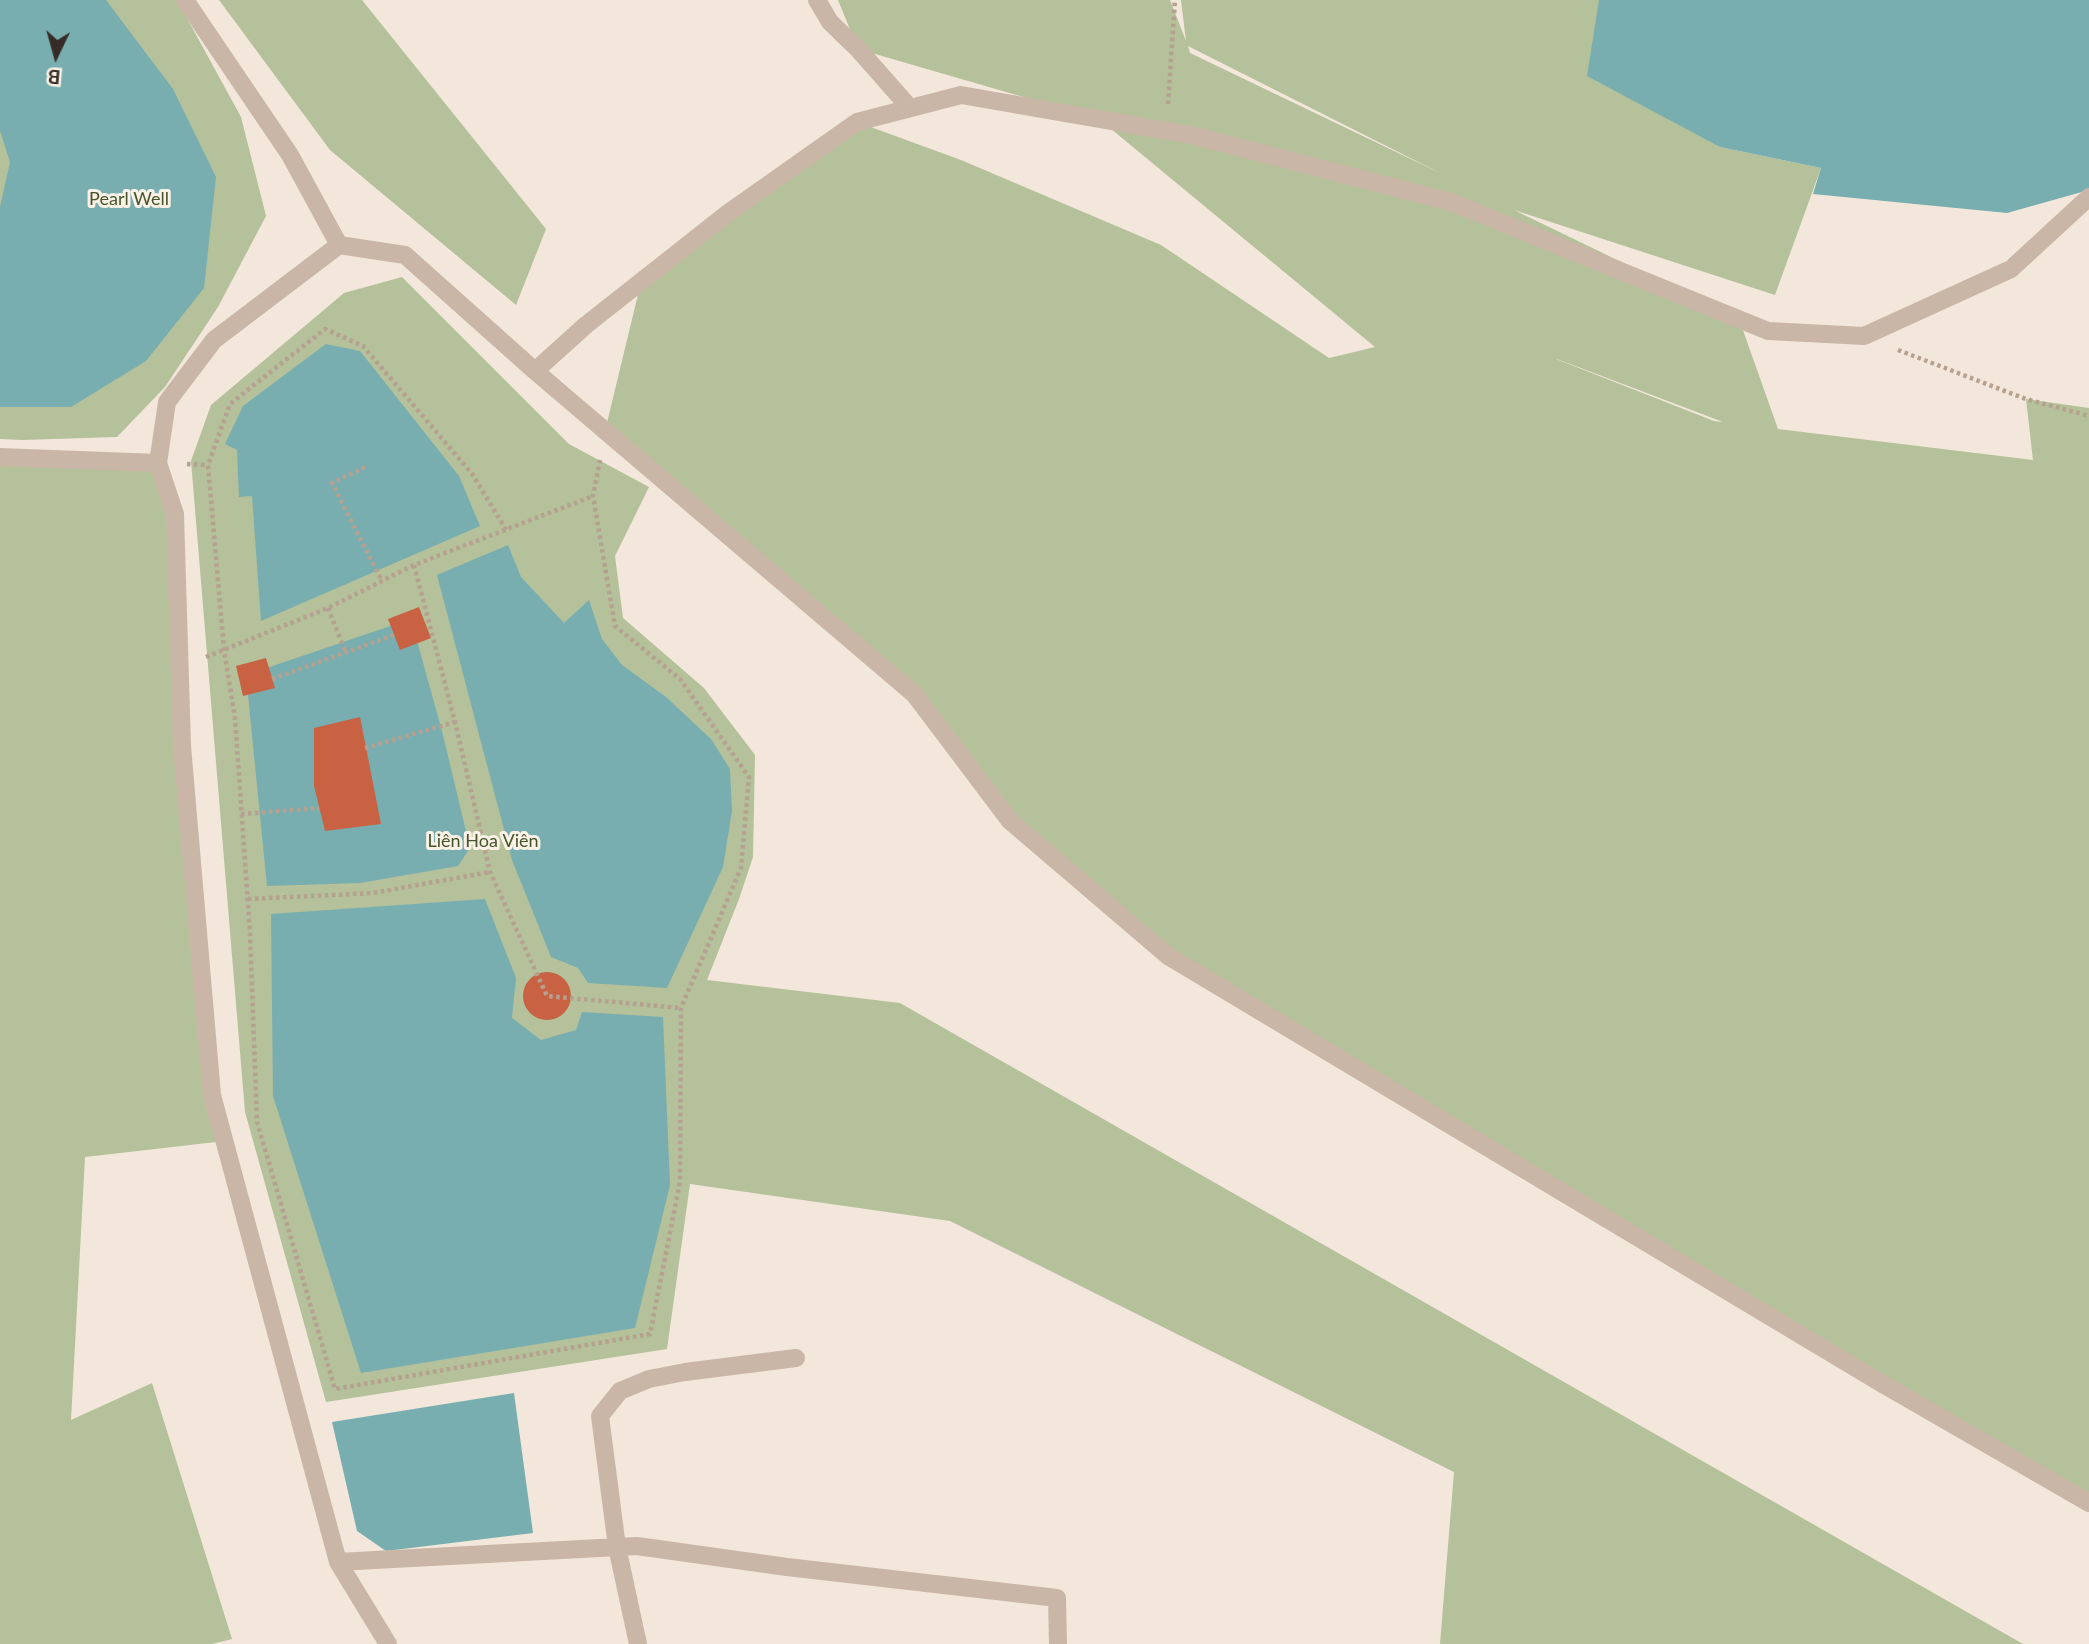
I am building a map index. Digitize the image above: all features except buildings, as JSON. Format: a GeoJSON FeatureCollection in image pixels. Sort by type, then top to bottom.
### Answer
{"type":"FeatureCollection","features":[{"type":"Feature","properties":{"kind":"street"},"geometry":{"type":"LineString","coordinates":[[186,0],[290,155],[339,245]]}},
{"type":"Feature","properties":{"kind":"street"},"geometry":{"type":"LineString","coordinates":[[817,0],[830,22],[858,49],[910,108]]}},
{"type":"Feature","properties":{"kind":"street"},"geometry":{"type":"LineString","coordinates":[[535,371],[586,325],[728,213],[846,129],[857,122],[961,94],[1191,135],[1451,202],[1768,331],[1864,336],[2011,269],[2089,197]]}},
{"type":"Feature","properties":{"kind":"street"},"geometry":{"type":"LineString","coordinates":[[388,1644],[338,1562],[212,1095],[182,746],[175,514],[158,463],[167,402],[215,340],[339,245],[405,255],[535,371],[915,695],[1010,821],[1168,956],[1881,1383],[2089,1503]]}},
{"type":"Feature","properties":{"kind":"street"},"geometry":{"type":"LineString","coordinates":[[0,457],[158,463]]}},
{"type":"Feature","properties":{"kind":"street"},"geometry":{"type":"LineString","coordinates":[[638,1644],[617,1547],[600,1416],[620,1391],[649,1379],[685,1371],[796,1358]]}},
{"type":"Feature","properties":{"kind":"street"},"geometry":{"type":"LineString","coordinates":[[338,1562],[637,1546],[796,1569],[1057,1598],[1058,1644]]}},
{"type":"Feature","properties":{"kind":"path"},"geometry":{"type":"LineString","coordinates":[[1166,131],[1175,0]]}},
{"type":"Feature","properties":{"kind":"path"},"geometry":{"type":"LineString","coordinates":[[506,530],[473,475],[363,345],[325,329],[230,404],[208,465],[224,650],[234,718],[248,899],[257,1122],[335,1389],[650,1334],[680,1182],[681,1008],[741,868],[749,777],[680,679],[615,626],[593,496],[605,431]]}},
{"type":"Feature","properties":{"kind":"path"},"geometry":{"type":"LineString","coordinates":[[1864,336],[2025,399],[2089,416]]}},
{"type":"Feature","properties":{"kind":"path"},"geometry":{"type":"LineString","coordinates":[[365,467],[332,483],[382,581]]}},
{"type":"Feature","properties":{"kind":"path"},"geometry":{"type":"LineString","coordinates":[[180,668],[328,608],[414,565],[593,496]]}},
{"type":"Feature","properties":{"kind":"path"},"geometry":{"type":"LineString","coordinates":[[414,565],[491,872],[547,996],[681,1008]]}},
{"type":"Feature","properties":{"kind":"path"},"geometry":{"type":"LineString","coordinates":[[328,608],[346,653]]}},
{"type":"Feature","properties":{"kind":"path"},"geometry":{"type":"LineString","coordinates":[[272,679],[394,635]]}},
{"type":"Feature","properties":{"kind":"path"},"geometry":{"type":"LineString","coordinates":[[365,748],[455,722]]}},
{"type":"Feature","properties":{"kind":"path"},"geometry":{"type":"LineString","coordinates":[[241,814],[320,808]]}},
{"type":"Feature","properties":{"kind":"path"},"geometry":{"type":"LineString","coordinates":[[248,899],[373,893],[491,872]]}},
{"type":"Feature","properties":{"kind":"green space","name":"Pearl Well"},"geometry":{"type":"Polygon","coordinates":[[[0,0],[177,0],[241,117],[266,216],[218,307],[165,387],[117,437],[0,439],[0,0]]]}},
{"type":"Feature","properties":{"kind":"green space"},"geometry":{"type":"Polygon","coordinates":[[[219,0],[362,0],[546,229],[516,305],[330,150],[219,0]]]}},
{"type":"Feature","properties":{"kind":"green space"},"geometry":{"type":"Polygon","coordinates":[[[838,0],[1170,0],[1186,41],[1181,0],[1605,0],[1720,147],[1821,168],[1775,295],[1514,210],[1739,319],[1778,429],[2033,460],[2026,399],[2089,408],[2089,1503],[1168,956],[1010,821],[915,695],[605,431],[641,282],[857,122],[961,160],[1161,245],[1329,358],[1375,347],[1099,119],[858,49],[838,0]],[[1188,46],[1190,53],[1442,174],[1188,46]],[[1557,359],[1714,421],[1723,422],[1557,359]]]}},
{"type":"Feature","properties":{"kind":"green space","name":"Liên Hoa Viên"},"geometry":{"type":"Polygon","coordinates":[[[402,277],[569,444],[649,487],[615,556],[623,618],[704,688],[755,755],[753,857],[707,980],[900,1003],[2023,1644],[1440,1644],[1454,1472],[950,1221],[690,1184],[667,1349],[326,1402],[245,1112],[191,461],[211,405],[344,293],[402,277]]]}},
{"type":"Feature","properties":{"kind":"green space"},"geometry":{"type":"Polygon","coordinates":[[[0,457],[158,463],[175,514],[182,746],[225,1141],[85,1157],[71,1420],[152,1383],[232,1639],[212,1644],[0,1644],[0,457]]]}},
{"type":"Feature","properties":{"kind":"water","name":"Pearl Well"},"geometry":{"type":"Polygon","coordinates":[[[0,0],[106,0],[173,89],[216,177],[204,288],[146,361],[71,407],[0,407],[0,207],[10,162],[0,131],[0,0]]]}},
{"type":"Feature","properties":{"kind":"water"},"geometry":{"type":"Polygon","coordinates":[[[1599,0],[2089,0],[2089,190],[2007,213],[1813,194],[1821,168],[1720,147],[1587,76],[1599,0]]]}},
{"type":"Feature","properties":{"kind":"water"},"geometry":{"type":"Polygon","coordinates":[[[326,344],[360,351],[459,476],[480,526],[261,621],[252,496],[239,497],[237,450],[225,444],[243,406],[326,344]]]}},
{"type":"Feature","properties":{"kind":"water"},"geometry":{"type":"Polygon","coordinates":[[[508,545],[521,577],[564,623],[589,600],[602,639],[622,665],[666,697],[711,739],[730,769],[732,811],[723,867],[667,988],[588,983],[578,968],[551,957],[512,860],[437,575],[508,545]]]}},
{"type":"Feature","properties":{"kind":"water"},"geometry":{"type":"Polygon","coordinates":[[[411,619],[470,848],[458,866],[360,883],[267,886],[246,675],[411,619]]]}},
{"type":"Feature","properties":{"kind":"water"},"geometry":{"type":"Polygon","coordinates":[[[485,899],[516,978],[512,1018],[541,1040],[576,1030],[582,1012],[663,1017],[670,1185],[635,1328],[361,1373],[273,1096],[271,914],[485,899]]]}},
{"type":"Feature","properties":{"kind":"water"},"geometry":{"type":"Polygon","coordinates":[[[514,1393],[533,1533],[386,1551],[357,1531],[332,1422],[514,1393]]]}}]}
